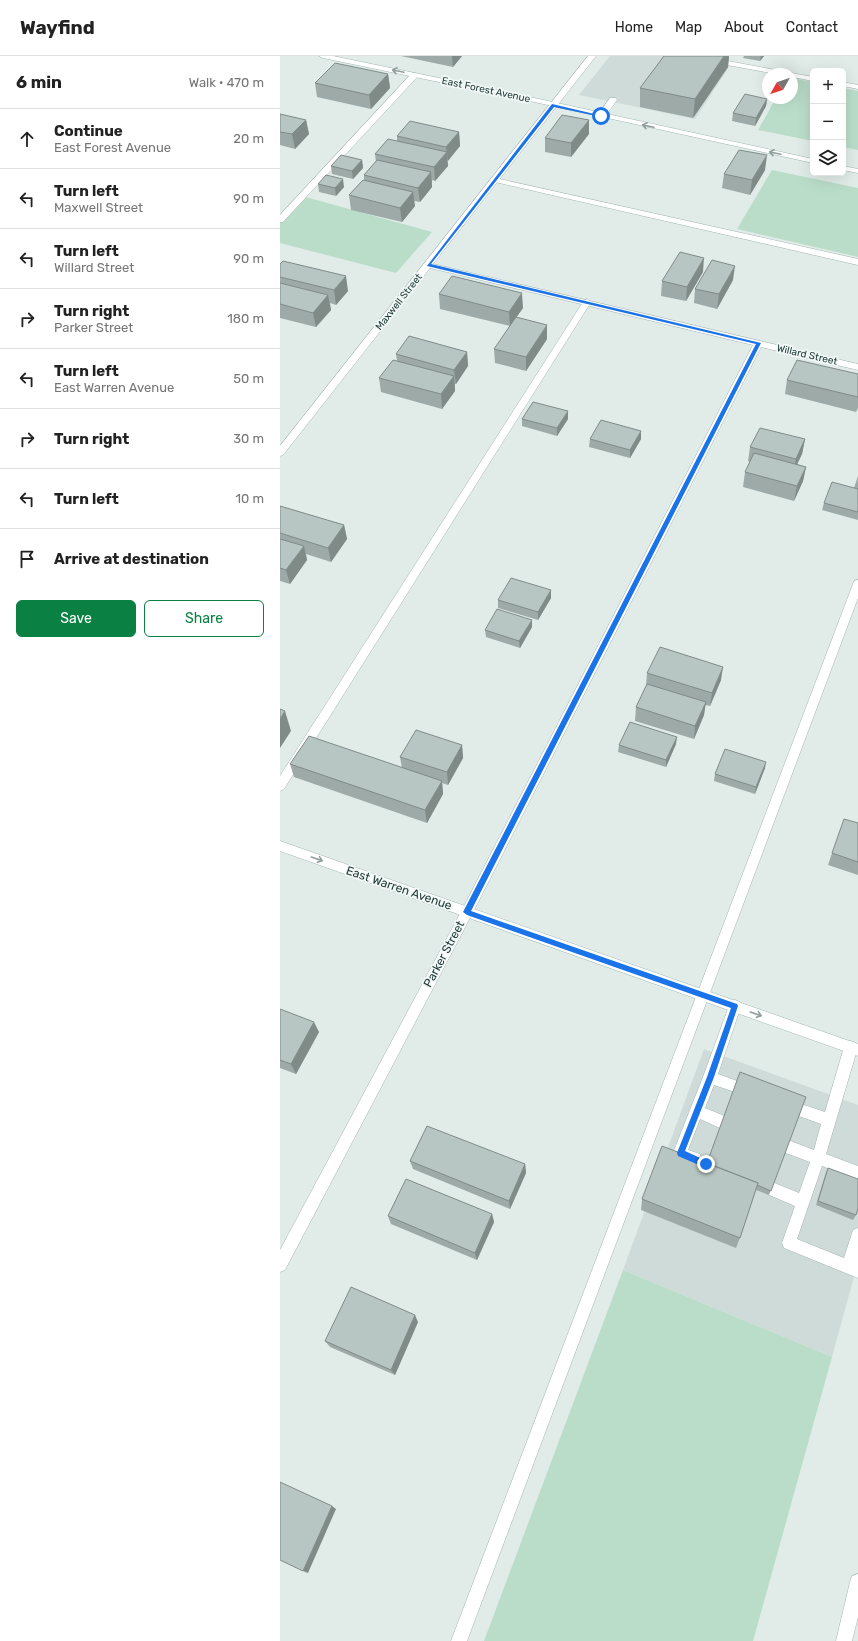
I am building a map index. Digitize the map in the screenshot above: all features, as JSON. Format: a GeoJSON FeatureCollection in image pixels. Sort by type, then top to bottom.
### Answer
{"type":"FeatureCollection","features":[{"type":"Feature","properties":{"kind":"street","name":"East Forest Avenue"},"geometry":{"type":"LineString","coordinates":[[323,56],[810,160]]}},
{"type":"Feature","properties":{"kind":"street","name":"Maxwell Street"},"geometry":{"type":"LineString","coordinates":[[280,453],[592,56]]}},
{"type":"Feature","properties":{"kind":"street"},"geometry":{"type":"LineString","coordinates":[[689,56],[762,69]]}},
{"type":"Feature","properties":{"kind":"street"},"geometry":{"type":"LineString","coordinates":[[280,220],[415,75]]}},
{"type":"Feature","properties":{"kind":"street"},"geometry":{"type":"LineString","coordinates":[[798,76],[810,78]]}},
{"type":"Feature","properties":{"kind":"street"},"geometry":{"type":"LineString","coordinates":[[846,85],[858,87]]}},
{"type":"Feature","properties":{"kind":"street"},"geometry":{"type":"LineString","coordinates":[[601,116],[613,100]]}},
{"type":"Feature","properties":{"kind":"street"},"geometry":{"type":"LineString","coordinates":[[846,169],[858,171]]}},
{"type":"Feature","properties":{"kind":"street"},"geometry":{"type":"LineString","coordinates":[[495,180],[858,262]]}},
{"type":"Feature","properties":{"kind":"street","name":"Willard Street"},"geometry":{"type":"LineString","coordinates":[[428,265],[858,367]]}},
{"type":"Feature","properties":{"kind":"street"},"geometry":{"type":"LineString","coordinates":[[280,786],[587,302]]}},
{"type":"Feature","properties":{"kind":"street","name":"Parker Street"},"geometry":{"type":"LineString","coordinates":[[280,1265],[467,912],[758,343]]}},
{"type":"Feature","properties":{"kind":"street"},"geometry":{"type":"LineString","coordinates":[[459,1641],[858,584]]}},
{"type":"Feature","properties":{"kind":"street","name":"East Warren Avenue"},"geometry":{"type":"LineString","coordinates":[[280,846],[854,1048]]}},
{"type":"Feature","properties":{"kind":"street"},"geometry":{"type":"LineString","coordinates":[[706,1164],[680,1153],[710,1077],[735,1006]]}},
{"type":"Feature","properties":{"kind":"street"},"geometry":{"type":"LineString","coordinates":[[854,1048],[789,1243],[854,1270],[858,1235]]}},
{"type":"Feature","properties":{"kind":"street"},"geometry":{"type":"LineString","coordinates":[[710,1077],[735,1086]]}},
{"type":"Feature","properties":{"kind":"street"},"geometry":{"type":"LineString","coordinates":[[801,1110],[830,1120]]}},
{"type":"Feature","properties":{"kind":"street"},"geometry":{"type":"LineString","coordinates":[[696,1111],[722,1122]]}},
{"type":"Feature","properties":{"kind":"street"},"geometry":{"type":"LineString","coordinates":[[788,1147],[858,1173]]}},
{"type":"Feature","properties":{"kind":"street"},"geometry":{"type":"LineString","coordinates":[[772,1189],[803,1202]]}},
{"type":"Feature","properties":{"kind":"street"},"geometry":{"type":"LineString","coordinates":[[844,1641],[858,1582]]}},
{"type":"Feature","properties":{"kind":"shaded area"},"geometry":{"type":"Polygon","coordinates":[[[610,56],[671,56],[729,67],[695,119],[579,95],[610,56]]]}},
{"type":"Feature","properties":{"kind":"shaded area"},"geometry":{"type":"Polygon","coordinates":[[[704,1049],[858,1105],[858,1262],[832,1357],[623,1270],[704,1049]]]}},
{"type":"Feature","properties":{"kind":"green space"},"geometry":{"type":"Polygon","coordinates":[[[798,79],[810,81],[810,140],[758,130],[773,104],[798,104],[798,79]]]}},
{"type":"Feature","properties":{"kind":"green space"},"geometry":{"type":"Polygon","coordinates":[[[846,89],[858,91],[858,150],[846,148],[846,89]]]}},
{"type":"Feature","properties":{"kind":"green space"},"geometry":{"type":"Polygon","coordinates":[[[772,170],[858,188],[858,257],[737,229],[772,170]]]}},
{"type":"Feature","properties":{"kind":"green space"},"geometry":{"type":"Polygon","coordinates":[[[302,196],[432,232],[396,273],[280,243],[280,220],[302,196]]]}},
{"type":"Feature","properties":{"kind":"green space"},"geometry":{"type":"Polygon","coordinates":[[[623,1270],[832,1357],[753,1641],[484,1641],[623,1270]]]}},
{"type":"Feature","properties":{"kind":"building"},"geometry":{"type":"Polygon","coordinates":[[[664,56],[724,56],[695,99],[640,88],[664,56]]]}},
{"type":"Feature","properties":{"kind":"building"},"geometry":{"type":"Polygon","coordinates":[[[335,63],[388,74],[369,95],[315,83],[335,63]]]}},
{"type":"Feature","properties":{"kind":"building"},"geometry":{"type":"Polygon","coordinates":[[[745,94],[762,98],[762,104],[764,104],[756,118],[733,113],[745,94]]]}},
{"type":"Feature","properties":{"kind":"building"},"geometry":{"type":"Polygon","coordinates":[[[280,114],[306,120],[292,134],[280,132],[280,114]]]}},
{"type":"Feature","properties":{"kind":"building"},"geometry":{"type":"Polygon","coordinates":[[[562,115],[589,120],[571,143],[545,138],[562,115]]]}},
{"type":"Feature","properties":{"kind":"building"},"geometry":{"type":"Polygon","coordinates":[[[410,121],[459,132],[446,147],[397,136],[410,121]]]}},
{"type":"Feature","properties":{"kind":"building"},"geometry":{"type":"Polygon","coordinates":[[[388,139],[447,152],[434,167],[375,154],[388,139]]]}},
{"type":"Feature","properties":{"kind":"building"},"geometry":{"type":"Polygon","coordinates":[[[739,150],[767,155],[752,180],[724,174],[739,150]]]}},
{"type":"Feature","properties":{"kind":"building"},"geometry":{"type":"Polygon","coordinates":[[[341,155],[362,160],[352,171],[331,166],[341,155]]]}},
{"type":"Feature","properties":{"kind":"building"},"geometry":{"type":"Polygon","coordinates":[[[377,160],[431,172],[418,188],[364,175],[377,160]]]}},
{"type":"Feature","properties":{"kind":"building"},"geometry":{"type":"Polygon","coordinates":[[[326,175],[343,179],[335,188],[318,184],[326,175]]]}},
{"type":"Feature","properties":{"kind":"building"},"geometry":{"type":"Polygon","coordinates":[[[363,180],[413,192],[400,208],[349,195],[363,180]]]}},
{"type":"Feature","properties":{"kind":"building"},"geometry":{"type":"Polygon","coordinates":[[[680,252],[704,258],[687,287],[662,281],[680,252]]]}},
{"type":"Feature","properties":{"kind":"building"},"geometry":{"type":"Polygon","coordinates":[[[712,260],[735,266],[719,294],[695,289],[712,260]]]}},
{"type":"Feature","properties":{"kind":"building"},"geometry":{"type":"Polygon","coordinates":[[[283,261],[346,276],[334,290],[280,277],[280,264],[283,261]]]}},
{"type":"Feature","properties":{"kind":"building"},"geometry":{"type":"Polygon","coordinates":[[[452,276],[522,293],[509,312],[439,294],[452,276]]]}},
{"type":"Feature","properties":{"kind":"building"},"geometry":{"type":"Polygon","coordinates":[[[280,283],[328,295],[313,313],[280,304],[280,283]]]}},
{"type":"Feature","properties":{"kind":"building"},"geometry":{"type":"Polygon","coordinates":[[[516,317],[547,325],[526,357],[494,349],[516,317]]]}},
{"type":"Feature","properties":{"kind":"building"},"geometry":{"type":"Polygon","coordinates":[[[409,336],[467,352],[454,370],[396,354],[409,336]]]}},
{"type":"Feature","properties":{"kind":"building"},"geometry":{"type":"Polygon","coordinates":[[[393,360],[454,376],[441,394],[379,378],[393,360]]]}},
{"type":"Feature","properties":{"kind":"building"},"geometry":{"type":"Polygon","coordinates":[[[797,360],[858,374],[858,397],[787,380],[797,360]]]}},
{"type":"Feature","properties":{"kind":"building"},"geometry":{"type":"Polygon","coordinates":[[[533,402],[568,411],[557,428],[522,419],[533,402]]]}},
{"type":"Feature","properties":{"kind":"building"},"geometry":{"type":"Polygon","coordinates":[[[601,420],[641,431],[630,450],[590,439],[601,420]]]}},
{"type":"Feature","properties":{"kind":"building"},"geometry":{"type":"Polygon","coordinates":[[[760,428],[805,439],[796,459],[750,447],[760,428]]]}},
{"type":"Feature","properties":{"kind":"building"},"geometry":{"type":"Polygon","coordinates":[[[754,453],[806,467],[797,486],[745,472],[754,453]]]}},
{"type":"Feature","properties":{"kind":"building"},"geometry":{"type":"Polygon","coordinates":[[[832,482],[858,489],[858,512],[824,503],[832,482]]]}},
{"type":"Feature","properties":{"kind":"building"},"geometry":{"type":"Polygon","coordinates":[[[280,506],[344,525],[328,548],[280,533],[280,506]]]}},
{"type":"Feature","properties":{"kind":"building"},"geometry":{"type":"Polygon","coordinates":[[[280,539],[304,546],[286,570],[280,568],[280,539]]]}},
{"type":"Feature","properties":{"kind":"building"},"geometry":{"type":"Polygon","coordinates":[[[511,578],[551,590],[538,612],[498,600],[511,578]]]}},
{"type":"Feature","properties":{"kind":"building"},"geometry":{"type":"Polygon","coordinates":[[[497,609],[532,620],[519,641],[485,630],[497,609]]]}},
{"type":"Feature","properties":{"kind":"building"},"geometry":{"type":"Polygon","coordinates":[[[660,647],[723,667],[712,693],[647,673],[660,647]]]}},
{"type":"Feature","properties":{"kind":"building"},"geometry":{"type":"Polygon","coordinates":[[[647,684],[706,702],[695,726],[636,707],[647,684]]]}},
{"type":"Feature","properties":{"kind":"building"},"geometry":{"type":"Polygon","coordinates":[[[280,709],[285,711],[280,719],[280,709]]]}},
{"type":"Feature","properties":{"kind":"building"},"geometry":{"type":"Polygon","coordinates":[[[630,722],[677,737],[666,760],[619,745],[630,722]]]}},
{"type":"Feature","properties":{"kind":"building"},"geometry":{"type":"Polygon","coordinates":[[[416,730],[462,745],[447,772],[400,757],[416,730]]]}},
{"type":"Feature","properties":{"kind":"building"},"geometry":{"type":"Polygon","coordinates":[[[309,736],[442,781],[425,810],[290,764],[309,736]]]}},
{"type":"Feature","properties":{"kind":"building"},"geometry":{"type":"Polygon","coordinates":[[[725,749],[766,762],[756,787],[715,774],[725,749]]]}},
{"type":"Feature","properties":{"kind":"building"},"geometry":{"type":"Polygon","coordinates":[[[844,819],[858,823],[858,862],[832,853],[844,819]]]}},
{"type":"Feature","properties":{"kind":"building"},"geometry":{"type":"Polygon","coordinates":[[[280,1009],[314,1022],[291,1064],[280,1060],[280,1009]]]}},
{"type":"Feature","properties":{"kind":"building"},"geometry":{"type":"Polygon","coordinates":[[[740,1072],[806,1097],[771,1191],[757,1185],[758,1183],[707,1163],[740,1072]]]}},
{"type":"Feature","properties":{"kind":"building"},"geometry":{"type":"Polygon","coordinates":[[[427,1126],[525,1164],[509,1201],[410,1161],[427,1126]]]}},
{"type":"Feature","properties":{"kind":"building"},"geometry":{"type":"Polygon","coordinates":[[[662,1146],[758,1183],[740,1238],[642,1199],[662,1146]]]}},
{"type":"Feature","properties":{"kind":"building"},"geometry":{"type":"Polygon","coordinates":[[[828,1168],[858,1179],[858,1208],[856,1215],[818,1201],[828,1168]]]}},
{"type":"Feature","properties":{"kind":"building"},"geometry":{"type":"Polygon","coordinates":[[[406,1179],[492,1214],[475,1253],[388,1216],[406,1179]]]}},
{"type":"Feature","properties":{"kind":"building"},"geometry":{"type":"Polygon","coordinates":[[[351,1287],[415,1315],[391,1370],[325,1341],[351,1287]]]}},
{"type":"Feature","properties":{"kind":"building"},"geometry":{"type":"Polygon","coordinates":[[[280,1482],[332,1506],[303,1571],[280,1560],[280,1482]]]}},
{"type":"Feature","properties":{"kind":"route"},"geometry":{"type":"LineString","coordinates":[[601,116],[553,105],[428,265],[758,343],[467,912],[735,1006],[710,1077],[680,1153],[706,1164]]}}]}
